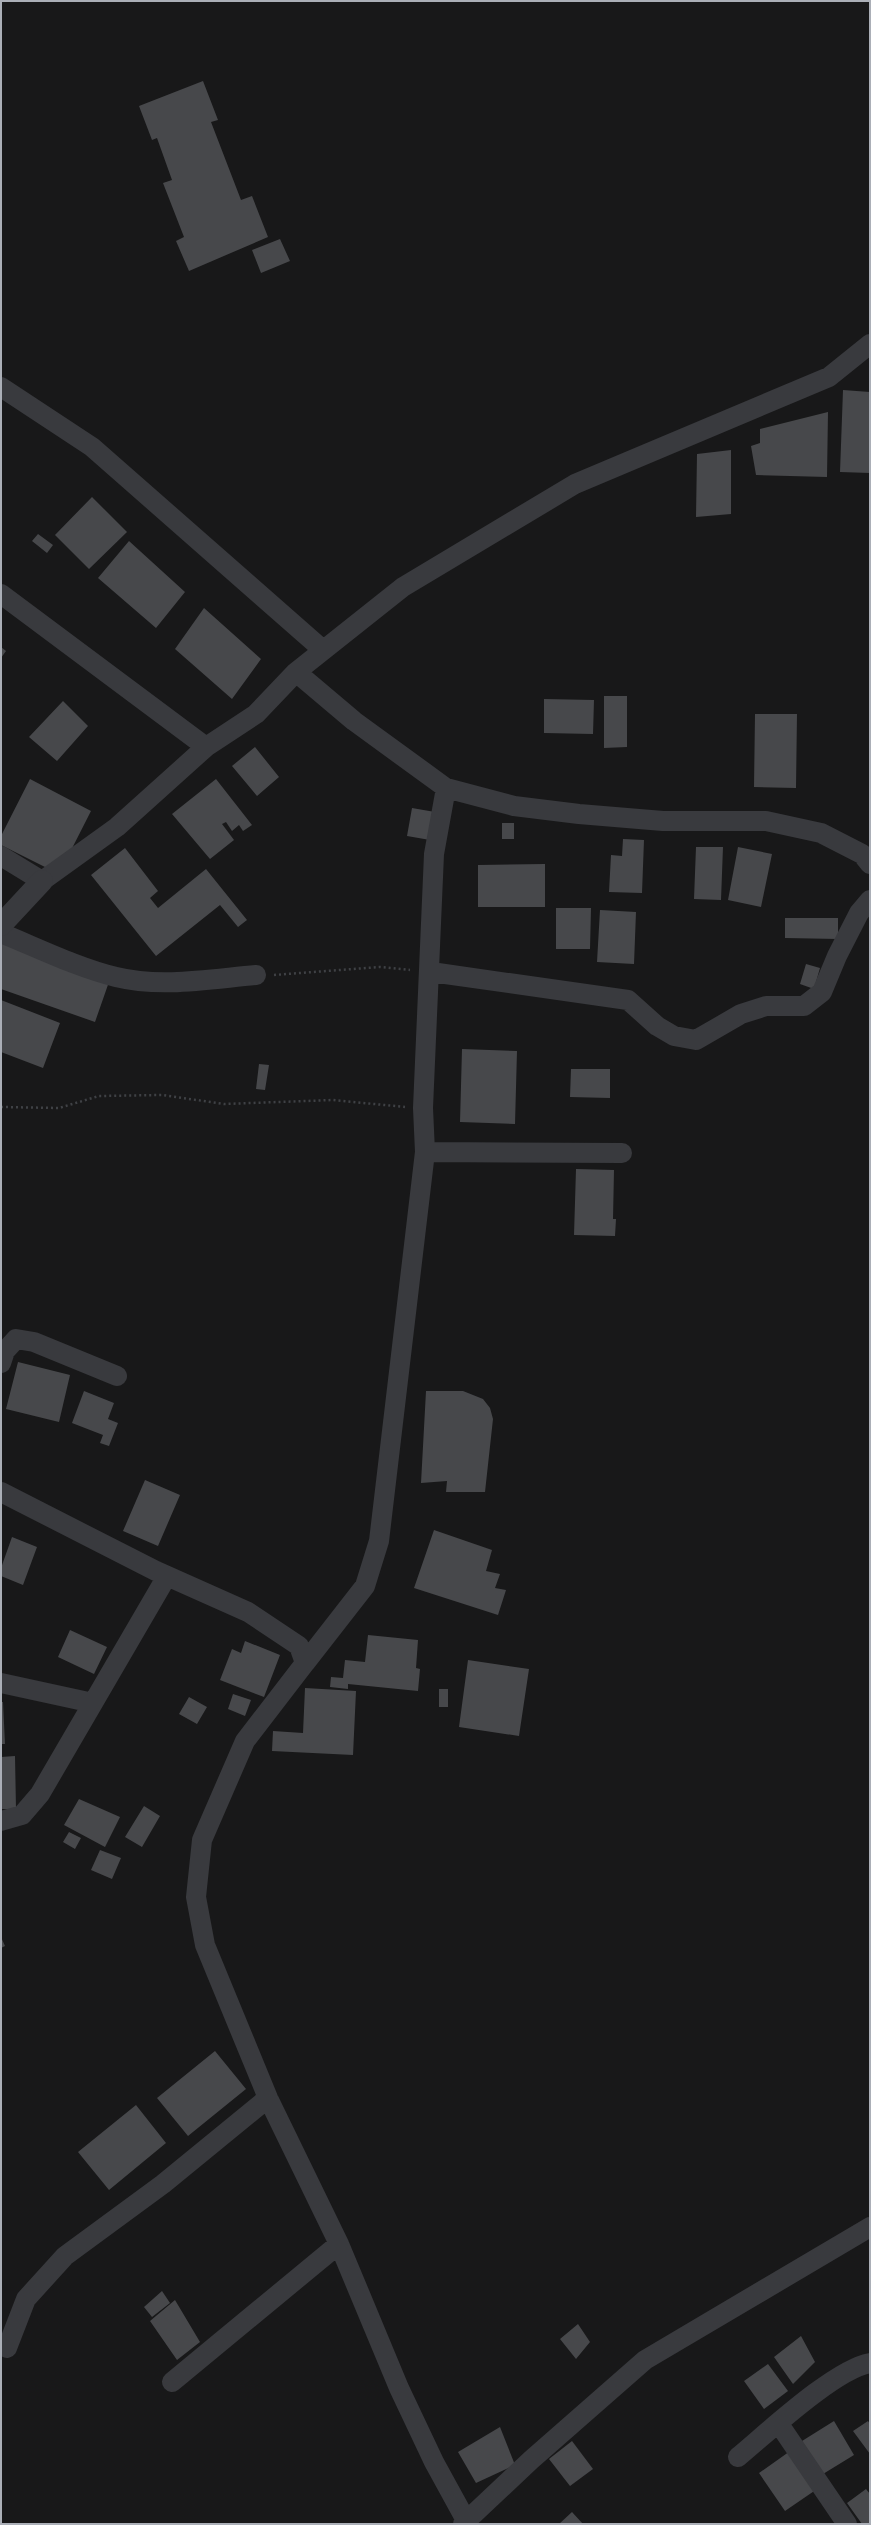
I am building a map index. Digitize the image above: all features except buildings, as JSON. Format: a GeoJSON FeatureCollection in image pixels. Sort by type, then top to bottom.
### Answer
{"type":"FeatureCollection","features":[{"type":"Feature","properties":{"kind":"street"},"geometry":{"type":"LineString","coordinates":[[1,925],[42,881],[117,827],[206,747],[256,714],[296,672],[403,587],[575,484],[829,377],[870,344]]}},
{"type":"Feature","properties":{"kind":"street"},"geometry":{"type":"LineString","coordinates":[[1,387],[92,446],[323,650]]}},
{"type":"Feature","properties":{"kind":"street"},"geometry":{"type":"LineString","coordinates":[[1,594],[206,747]]}},
{"type":"Feature","properties":{"kind":"street"},"geometry":{"type":"LineString","coordinates":[[296,672],[354,721],[446,788],[514,806],[579,814],[663,821],[766,821],[820,833],[862,854],[870,864]]}},
{"type":"Feature","properties":{"kind":"street"},"geometry":{"type":"LineString","coordinates":[[446,788],[434,854],[431,972],[423,1108],[425,1152],[379,1541],[365,1586],[245,1741],[202,1840],[196,1897],[205,1945],[268,2098],[339,2244],[399,2388],[434,2462],[466,2523],[531,2460],[645,2360],[870,2227]]}},
{"type":"Feature","properties":{"kind":"street"},"geometry":{"type":"LineString","coordinates":[[1,856],[42,881]]}},
{"type":"Feature","properties":{"kind":"street"},"geometry":{"type":"LineString","coordinates":[[431,972],[628,1000],[657,1026],[674,1036],[696,1040],[741,1014],[766,1006],[804,1006],[822,992],[837,956],[859,913],[870,900]]}},
{"type":"Feature","properties":{"kind":"street"},"geometry":{"type":"LineString","coordinates":[[1,933],[116,977],[146,981],[183,982],[256,975]]}},
{"type":"Feature","properties":{"kind":"street"},"geometry":{"type":"LineString","coordinates":[[425,1152],[622,1153]]}},
{"type":"Feature","properties":{"kind":"street"},"geometry":{"type":"LineString","coordinates":[[2,1354],[16,1339],[34,1342],[117,1376]]}},
{"type":"Feature","properties":{"kind":"street"},"geometry":{"type":"LineString","coordinates":[[1,1492],[166,1576],[248,1612],[299,1646],[305,1663]]}},
{"type":"Feature","properties":{"kind":"street"},"geometry":{"type":"LineString","coordinates":[[1,1821],[22,1815],[40,1794],[166,1576]]}},
{"type":"Feature","properties":{"kind":"street"},"geometry":{"type":"LineString","coordinates":[[2,1682],[93,1702]]}},
{"type":"Feature","properties":{"kind":"street"},"geometry":{"type":"LineString","coordinates":[[1,2344],[7,2348],[26,2299],[65,2256],[163,2184],[268,2098]]}},
{"type":"Feature","properties":{"kind":"street"},"geometry":{"type":"LineString","coordinates":[[172,2382],[339,2244]]}},
{"type":"Feature","properties":{"kind":"street"},"geometry":{"type":"LineString","coordinates":[[738,2458],[842,2375],[870,2363]]}},
{"type":"Feature","properties":{"kind":"street"},"geometry":{"type":"LineString","coordinates":[[779,2424],[847,2524]]}},
{"type":"Feature","properties":{"kind":"path"},"geometry":{"type":"LineString","coordinates":[[256,975],[324,972],[380,967],[431,972]]}},
{"type":"Feature","properties":{"kind":"path"},"geometry":{"type":"LineString","coordinates":[[1,1107],[58,1108],[99,1096],[162,1095],[224,1104],[333,1100],[423,1108]]}}]}
